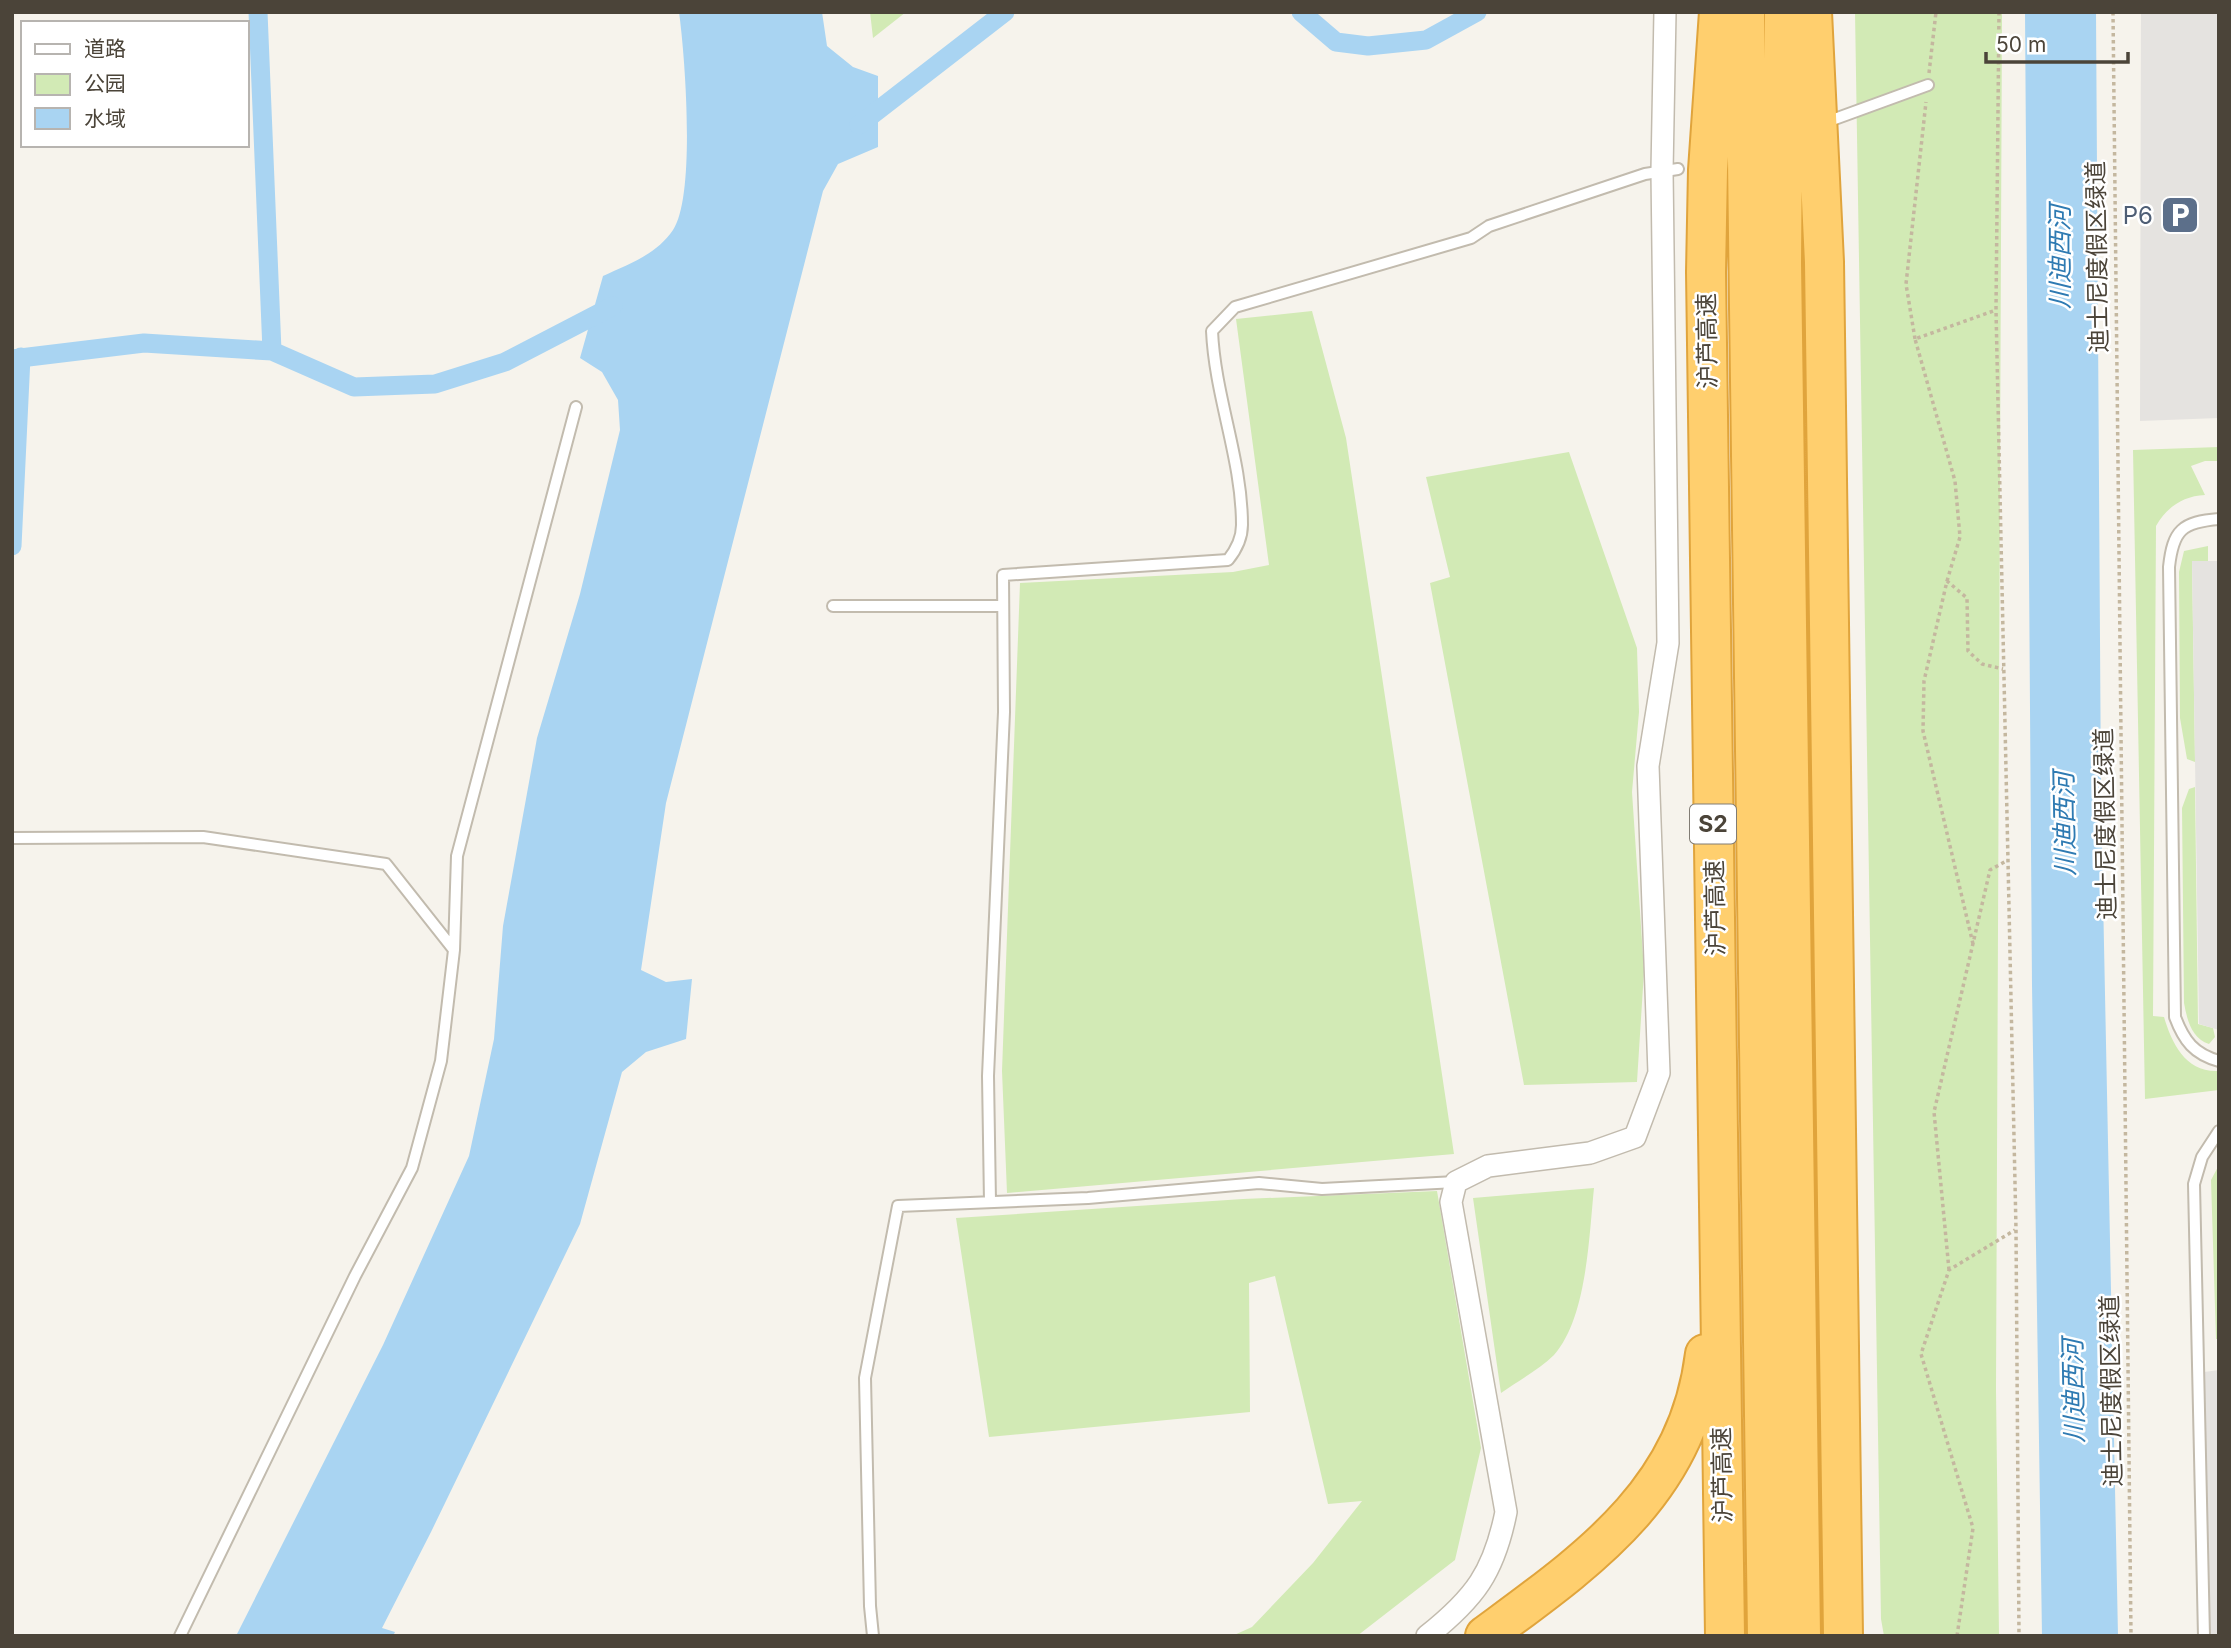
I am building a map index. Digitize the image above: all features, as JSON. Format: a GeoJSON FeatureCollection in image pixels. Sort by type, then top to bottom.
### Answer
{"type":"FeatureCollection","features":[{"type":"Feature","properties":{"kind":"highway","name":"沪芦高速"},"geometry":{"type":"LineString","coordinates":[[1719,12],[1708,170],[1706,272],[1725,1636]]}},
{"type":"Feature","properties":{"kind":"highway","name":"沪芦高速"},"geometry":{"type":"LineString","coordinates":[[1745,12],[1767,1636]]}},
{"type":"Feature","properties":{"kind":"highway"},"geometry":{"type":"LineString","coordinates":[[1784,12],[1782,250],[1801,1636]]}},
{"type":"Feature","properties":{"kind":"highway"},"geometry":{"type":"LineString","coordinates":[[1812,12],[1824,275],[1843,1636]]}},
{"type":"Feature","properties":{"kind":"highway"},"geometry":{"type":"LineString","coordinates":[[1485,1636],[1582,1564],[1628,1520],[1678,1449],[1693,1411],[1704,1365],[1710,1316],[1715,929]]}},
{"type":"Feature","properties":{"kind":"highway"},"geometry":{"type":"LineString","coordinates":[[1836,1158],[1863,1636]]}},
{"type":"Feature","properties":{"kind":"street"},"geometry":{"type":"LineString","coordinates":[[1427,1636],[1459,1611],[1480,1587],[1498,1549],[1506,1512],[1451,1202],[1456,1182],[1488,1166],[1590,1153],[1635,1137],[1659,1073],[1648,766],[1668,643],[1670,170],[1665,12]]}},
{"type":"Feature","properties":{"kind":"lane"},"geometry":{"type":"LineString","coordinates":[[1832,120],[1928,85]]}},
{"type":"Feature","properties":{"kind":"lane"},"geometry":{"type":"LineString","coordinates":[[990,1202],[988,1076],[1004,712],[1003,575],[1228,560],[1237,548],[1242,527],[1233,445],[1213,363],[1212,331],[1235,307],[1471,238],[1489,226],[1670,170]]}},
{"type":"Feature","properties":{"kind":"lane"},"geometry":{"type":"LineString","coordinates":[[180,1636],[355,1276],[412,1168],[441,1061],[454,950],[457,856],[576,407]]}},
{"type":"Feature","properties":{"kind":"lane"},"geometry":{"type":"LineString","coordinates":[[2219,519],[2192,522],[2179,531],[2171,550],[2169,567],[2175,1017],[2192,1050],[2219,1061]]}},
{"type":"Feature","properties":{"kind":"lane"},"geometry":{"type":"LineString","coordinates":[[833,606],[1003,606]]}},
{"type":"Feature","properties":{"kind":"lane"},"geometry":{"type":"LineString","coordinates":[[12,838],[203,837],[386,864],[454,950]]}},
{"type":"Feature","properties":{"kind":"lane"},"geometry":{"type":"LineString","coordinates":[[2204,1636],[2194,1184],[2202,1157],[2219,1131]]}},
{"type":"Feature","properties":{"kind":"lane"},"geometry":{"type":"LineString","coordinates":[[873,1636],[866,1378],[898,1206],[1088,1198],[1259,1184],[1322,1189],[1456,1182]]}},
{"type":"Feature","properties":{"kind":"path"},"geometry":{"type":"LineString","coordinates":[[1936,12],[1906,284],[1915,339],[1955,481],[1960,537],[1924,681],[1923,731],[1973,944]]}},
{"type":"Feature","properties":{"kind":"path"},"geometry":{"type":"LineString","coordinates":[[1999,12],[1996,310],[2016,1230],[2019,1636]]}},
{"type":"Feature","properties":{"kind":"path","name":"迪士尼度假区绿道"},"geometry":{"type":"LineString","coordinates":[[2113,12],[2132,1636]]}},
{"type":"Feature","properties":{"kind":"path"},"geometry":{"type":"LineString","coordinates":[[1915,339],[1996,310]]}},
{"type":"Feature","properties":{"kind":"path"},"geometry":{"type":"LineString","coordinates":[[1947,581],[1967,598],[1968,650],[1982,664],[2003,669]]}},
{"type":"Feature","properties":{"kind":"path"},"geometry":{"type":"LineString","coordinates":[[1957,1636],[1973,1528],[1921,1354],[1949,1270],[1934,1112],[1990,870],[2008,860]]}},
{"type":"Feature","properties":{"kind":"path"},"geometry":{"type":"LineString","coordinates":[[1949,1270],[2016,1230]]}},
{"type":"Feature","properties":{"kind":"green space"},"geometry":{"type":"Polygon","coordinates":[[[870,12],[906,12],[873,38],[870,12]]]}},
{"type":"Feature","properties":{"kind":"green space"},"geometry":{"type":"Polygon","coordinates":[[[1855,12],[2002,12],[1996,1390],[1999,1636],[1884,1636],[1881,1619],[1855,12]]]}},
{"type":"Feature","properties":{"kind":"green space"},"geometry":{"type":"Polygon","coordinates":[[[1312,311],[1346,438],[1454,1154],[1007,1193],[1002,1071],[1020,583],[1233,572],[1269,565],[1236,319],[1312,311]]]}},
{"type":"Feature","properties":{"kind":"green space"},"geometry":{"type":"Polygon","coordinates":[[[2219,447],[2219,461],[2205,461],[2191,466],[2205,495],[2176,504],[2156,526],[2153,1016],[2164,1017],[2176,1046],[2189,1062],[2207,1070],[2219,1071],[2219,1090],[2145,1099],[2133,450],[2219,447]]]}},
{"type":"Feature","properties":{"kind":"green space"},"geometry":{"type":"Polygon","coordinates":[[[1569,452],[1637,648],[1639,712],[1632,792],[1644,971],[1637,1082],[1524,1085],[1430,583],[1450,577],[1426,477],[1569,452]]]}},
{"type":"Feature","properties":{"kind":"green space"},"geometry":{"type":"Polygon","coordinates":[[[2208,546],[2208,561],[2192,562],[2195,762],[2187,759],[2180,718],[2179,572],[2184,551],[2208,546]]]}},
{"type":"Feature","properties":{"kind":"green space"},"geometry":{"type":"Polygon","coordinates":[[[2195,787],[2198,1024],[2213,1028],[2215,1037],[2209,1044],[2194,1033],[2184,1003],[2182,808],[2189,789],[2195,787]]]}},
{"type":"Feature","properties":{"kind":"green space"},"geometry":{"type":"Polygon","coordinates":[[[2219,1165],[2219,1339],[2216,1339],[2211,1180],[2219,1165]]]}},
{"type":"Feature","properties":{"kind":"green space"},"geometry":{"type":"Polygon","coordinates":[[[1594,1188],[1580,1299],[1565,1339],[1554,1355],[1501,1393],[1473,1198],[1594,1188]]]}},
{"type":"Feature","properties":{"kind":"green space"},"geometry":{"type":"Polygon","coordinates":[[[1437,1191],[1481,1448],[1455,1560],[1357,1636],[1232,1636],[1252,1627],[1313,1563],[1362,1501],[1328,1504],[1275,1276],[1249,1283],[1250,1412],[989,1437],[956,1218],[1243,1199],[1437,1191]]]}},
{"type":"Feature","properties":{"kind":"shaded area","name":"P6"},"geometry":{"type":"Polygon","coordinates":[[[2141,12],[2219,12],[2219,418],[2140,421],[2141,12]]]}},
{"type":"Feature","properties":{"kind":"shaded area"},"geometry":{"type":"Polygon","coordinates":[[[2192,561],[2219,561],[2219,1030],[2199,1024],[2192,561]]]}},
{"type":"Feature","properties":{"kind":"shaded area"},"geometry":{"type":"Polygon","coordinates":[[[2219,1370],[2219,1636],[2204,1636],[2197,1373],[2219,1370]]]}},
{"type":"Feature","properties":{"kind":"water"},"geometry":{"type":"Polygon","coordinates":[[[679,12],[822,12],[827,46],[853,67],[878,76],[878,147],[838,164],[823,191],[666,803],[641,970],[666,982],[692,979],[686,1039],[646,1052],[622,1072],[580,1224],[382,1628],[395,1632],[393,1636],[236,1636],[383,1345],[469,1156],[494,1039],[503,926],[537,738],[580,594],[620,430],[618,400],[602,372],[580,358],[603,276],[642,258],[659,246],[673,230],[680,213],[687,157],[687,124],[679,12]]]}},
{"type":"Feature","properties":{"kind":"water","name":"川迪西河"},"geometry":{"type":"Polygon","coordinates":[[[2025,12],[2096,12],[2101,796],[2118,1636],[2042,1636],[2032,985],[2025,12]]]}},
{"type":"Feature","properties":{"kind":"waterway"},"geometry":{"type":"LineString","coordinates":[[258,12],[272,351]]}},
{"type":"Feature","properties":{"kind":"waterway"},"geometry":{"type":"LineString","coordinates":[[859,125],[1005,12]]}},
{"type":"Feature","properties":{"kind":"waterway"},"geometry":{"type":"LineString","coordinates":[[1301,12],[1336,42],[1368,46],[1426,40],[1477,12]]}},
{"type":"Feature","properties":{"kind":"waterway"},"geometry":{"type":"LineString","coordinates":[[12,359],[144,343],[272,351],[354,387],[435,384],[505,362],[613,306]]}},
{"type":"Feature","properties":{"kind":"waterway"},"geometry":{"type":"LineString","coordinates":[[12,546],[21,357]]}},
{"type":"Feature","properties":{"kind":"place","name":"P6"},"geometry":{"type":"Point","coordinates":[2180,215]}}]}
